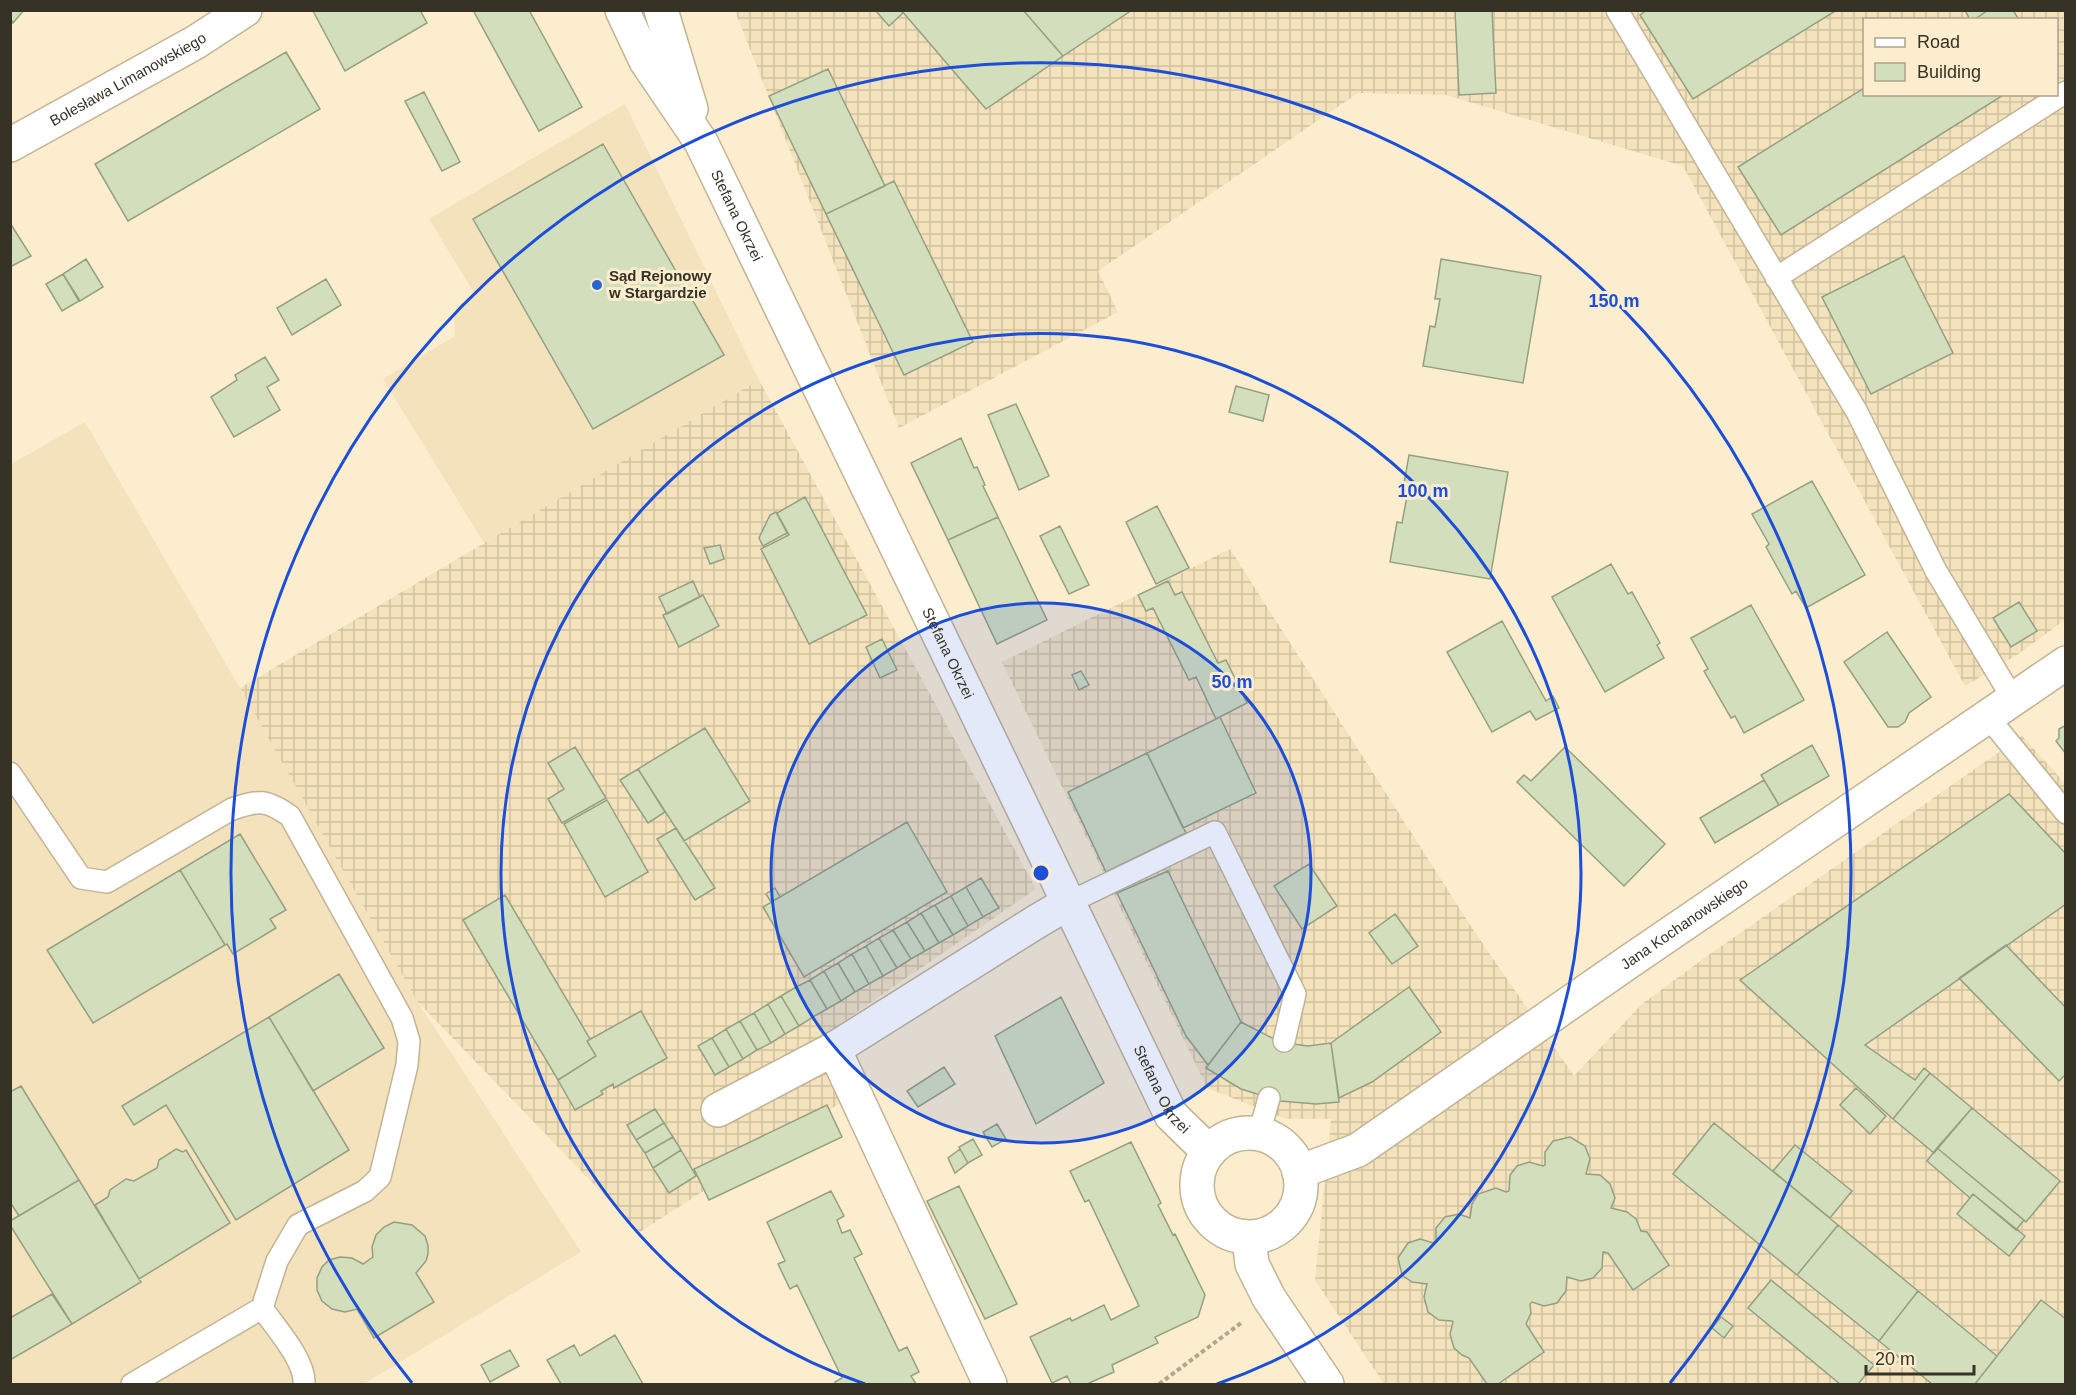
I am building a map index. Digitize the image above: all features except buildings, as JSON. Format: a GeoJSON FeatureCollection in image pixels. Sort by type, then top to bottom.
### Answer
{"type":"FeatureCollection","features":[{"type":"Feature","properties":{"kind":"street","name":"Stefana Okrzei"},"geometry":{"type":"LineString","coordinates":[[622,10],[646,61],[701,142],[1171,1115],[1209,1152]]}},
{"type":"Feature","properties":{"kind":"street","name":"Stefana Okrzei"},"geometry":{"type":"LineString","coordinates":[[661,10],[701,142]]}},
{"type":"Feature","properties":{"kind":"street","name":"Bolesława Limanowskiego"},"geometry":{"type":"LineString","coordinates":[[10,145],[196,42],[237,13]]}},
{"type":"Feature","properties":{"kind":"street","name":"Jana Kochanowskiego"},"geometry":{"type":"LineString","coordinates":[[1299,1172],[1358,1150],[2066,663]]}},
{"type":"Feature","properties":{"kind":"street"},"geometry":{"type":"LineString","coordinates":[[718,1110],[834,1049],[1068,903]]}},
{"type":"Feature","properties":{"kind":"street"},"geometry":{"type":"LineString","coordinates":[[834,1049],[990,1384]]}},
{"type":"Feature","properties":{"kind":"street"},"geometry":{"type":"LineString","coordinates":[[1240,1134],[1258,1134],[1273,1139],[1294,1159],[1299,1172],[1301,1191],[1295,1210],[1284,1224],[1268,1234],[1249,1238],[1226,1233],[1208,1218],[1198,1196],[1198,1172],[1209,1152],[1223,1140],[1240,1134]]}},
{"type":"Feature","properties":{"kind":"street"},"geometry":{"type":"LineString","coordinates":[[1249,1238],[1252,1264],[1269,1298],[1327,1384]]}},
{"type":"Feature","properties":{"kind":"lane"},"geometry":{"type":"LineString","coordinates":[[1617,10],[1857,412],[1936,570],[2001,708],[2066,813]]}},
{"type":"Feature","properties":{"kind":"lane"},"geometry":{"type":"LineString","coordinates":[[1776,278],[2066,92]]}},
{"type":"Feature","properties":{"kind":"lane"},"geometry":{"type":"LineString","coordinates":[[10,773],[81,878],[107,882],[232,809],[254,802],[275,805],[290,816],[402,1018],[409,1041],[407,1065],[380,1177],[364,1191],[298,1225],[277,1261],[261,1308],[132,1384]]}},
{"type":"Feature","properties":{"kind":"lane"},"geometry":{"type":"LineString","coordinates":[[1068,903],[1215,832],[1295,994],[1284,1041]]}},
{"type":"Feature","properties":{"kind":"lane"},"geometry":{"type":"LineString","coordinates":[[1258,1134],[1269,1098]]}},
{"type":"Feature","properties":{"kind":"lane"},"geometry":{"type":"LineString","coordinates":[[261,1308],[297,1359],[305,1377],[304,1384]]}},
{"type":"Feature","properties":{"kind":"path"},"geometry":{"type":"LineString","coordinates":[[1159,1384],[1241,1323]]}},
{"type":"Feature","properties":{"kind":"shaded area"},"geometry":{"type":"Polygon","coordinates":[[[735,11],[2065,11],[2065,620],[2017,655],[1965,686],[1683,166],[1446,95],[1358,93],[1098,271],[1118,312],[899,428],[735,11]]]}},
{"type":"Feature","properties":{"kind":"shaded area"},"geometry":{"type":"Polygon","coordinates":[[[625,104],[759,380],[484,543],[383,379],[455,336],[454,320],[457,306],[476,296],[429,219],[625,104]]]}},
{"type":"Feature","properties":{"kind":"shaded area"},"geometry":{"type":"Polygon","coordinates":[[[759,380],[1036,889],[841,1023],[867,1086],[640,1232],[417,1001],[240,688],[759,380]]]}},
{"type":"Feature","properties":{"kind":"shaded area"},"geometry":{"type":"Polygon","coordinates":[[[85,422],[240,688],[417,1001],[581,1252],[364,1384],[11,1384],[10,465],[85,422]]]}},
{"type":"Feature","properties":{"kind":"shaded area"},"geometry":{"type":"Polygon","coordinates":[[[1230,549],[1474,931],[1574,1076],[1642,1004],[2022,736],[2065,783],[2065,1384],[1384,1384],[1315,1280],[1331,1119],[1286,1119],[1207,1088],[1002,662],[1230,549]]]}},
{"type":"Feature","properties":{"kind":"place","name":"Sąd Rejonowy w Stargardzie"},"geometry":{"type":"Point","coordinates":[597,285]}}]}
